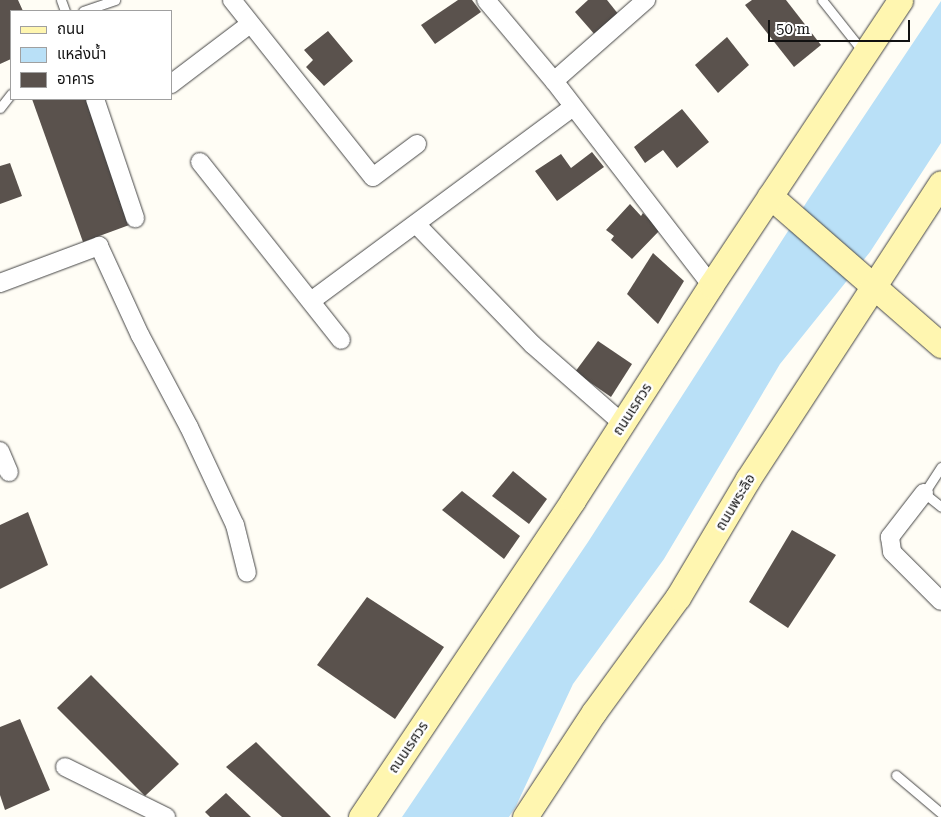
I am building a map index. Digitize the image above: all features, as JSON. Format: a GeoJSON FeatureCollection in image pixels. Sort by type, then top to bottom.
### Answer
{"type":"FeatureCollection","features":[{"type":"Feature","properties":{"kind":"street"},"geometry":{"type":"LineString","coordinates":[[232,0],[373,176],[417,144]]}},
{"type":"Feature","properties":{"kind":"street"},"geometry":{"type":"LineString","coordinates":[[486,0],[554,81],[711,285]]}},
{"type":"Feature","properties":{"kind":"street"},"geometry":{"type":"LineString","coordinates":[[554,81],[646,0]]}},
{"type":"Feature","properties":{"kind":"street","name":"ถนนเรศวร"},"geometry":{"type":"LineString","coordinates":[[361,817],[900,0]]}},
{"type":"Feature","properties":{"kind":"street"},"geometry":{"type":"LineString","coordinates":[[172,83],[250,24]]}},
{"type":"Feature","properties":{"kind":"street"},"geometry":{"type":"LineString","coordinates":[[95,100],[136,218]]}},
{"type":"Feature","properties":{"kind":"street"},"geometry":{"type":"LineString","coordinates":[[311,301],[573,107]]}},
{"type":"Feature","properties":{"kind":"street"},"geometry":{"type":"LineString","coordinates":[[200,162],[341,340]]}},
{"type":"Feature","properties":{"kind":"street","name":"ถนนพระลือ"},"geometry":{"type":"LineString","coordinates":[[528,816],[594,712],[678,597],[868,282],[941,183]]}},
{"type":"Feature","properties":{"kind":"street"},"geometry":{"type":"LineString","coordinates":[[770,196],[941,345]]}},
{"type":"Feature","properties":{"kind":"street"},"geometry":{"type":"LineString","coordinates":[[416,224],[533,345],[622,423]]}},
{"type":"Feature","properties":{"kind":"street"},"geometry":{"type":"LineString","coordinates":[[0,283],[99,246],[140,335],[189,427],[235,525],[247,573]]}},
{"type":"Feature","properties":{"kind":"street"},"geometry":{"type":"LineString","coordinates":[[0,451],[9,472]]}},
{"type":"Feature","properties":{"kind":"street"},"geometry":{"type":"LineString","coordinates":[[924,493],[890,537],[892,552],[941,601]]}},
{"type":"Feature","properties":{"kind":"street"},"geometry":{"type":"LineString","coordinates":[[65,767],[166,817]]}},
{"type":"Feature","properties":{"kind":"lane"},"geometry":{"type":"LineString","coordinates":[[86,10],[115,0]]}},
{"type":"Feature","properties":{"kind":"lane"},"geometry":{"type":"LineString","coordinates":[[822,0],[865,55]]}},
{"type":"Feature","properties":{"kind":"lane"},"geometry":{"type":"LineString","coordinates":[[0,108],[10,95]]}},
{"type":"Feature","properties":{"kind":"lane"},"geometry":{"type":"LineString","coordinates":[[941,467],[924,493],[941,507]]}},
{"type":"Feature","properties":{"kind":"lane"},"geometry":{"type":"LineString","coordinates":[[896,775],[941,813]]}},
{"type":"Feature","properties":{"kind":"water"},"geometry":{"type":"Polygon","coordinates":[[[941,1],[941,143],[870,252],[780,364],[664,559],[573,684],[516,806],[509,817],[402,817],[588,542],[808,200],[941,1]]]}},
{"type":"Feature","properties":{"kind":"building"},"geometry":{"type":"Polygon","coordinates":[[[0,0],[18,0],[23,10],[10,10],[10,59],[0,64],[0,0]]]}},
{"type":"Feature","properties":{"kind":"building"},"geometry":{"type":"Polygon","coordinates":[[[458,0],[472,0],[481,12],[435,44],[421,25],[458,0]]]}},
{"type":"Feature","properties":{"kind":"building"},"geometry":{"type":"Polygon","coordinates":[[[588,0],[607,0],[619,15],[596,36],[575,12],[588,0]]]}},
{"type":"Feature","properties":{"kind":"building"},"geometry":{"type":"Polygon","coordinates":[[[752,0],[786,0],[821,45],[794,67],[745,5],[752,0]]]}},
{"type":"Feature","properties":{"kind":"building"},"geometry":{"type":"Polygon","coordinates":[[[328,31],[353,61],[324,86],[306,67],[313,60],[304,50],[328,31]]]}},
{"type":"Feature","properties":{"kind":"building"},"geometry":{"type":"Polygon","coordinates":[[[727,37],[749,65],[718,93],[695,65],[727,37]]]}},
{"type":"Feature","properties":{"kind":"building"},"geometry":{"type":"Polygon","coordinates":[[[32,100],[87,100],[132,224],[83,242],[32,100]]]}},
{"type":"Feature","properties":{"kind":"building"},"geometry":{"type":"Polygon","coordinates":[[[682,109],[709,142],[677,168],[663,150],[645,163],[634,147],[682,109]]]}},
{"type":"Feature","properties":{"kind":"building"},"geometry":{"type":"Polygon","coordinates":[[[592,152],[604,167],[557,201],[535,171],[561,154],[571,168],[592,152]]]}},
{"type":"Feature","properties":{"kind":"building"},"geometry":{"type":"Polygon","coordinates":[[[10,163],[22,196],[0,204],[0,166],[10,163]]]}},
{"type":"Feature","properties":{"kind":"building"},"geometry":{"type":"Polygon","coordinates":[[[630,204],[641,216],[643,213],[660,230],[632,259],[611,240],[614,236],[606,230],[630,204]]]}},
{"type":"Feature","properties":{"kind":"building"},"geometry":{"type":"Polygon","coordinates":[[[653,253],[684,281],[658,324],[627,294],[653,253]]]}},
{"type":"Feature","properties":{"kind":"building"},"geometry":{"type":"Polygon","coordinates":[[[598,341],[632,364],[611,397],[575,372],[598,341]]]}},
{"type":"Feature","properties":{"kind":"building"},"geometry":{"type":"Polygon","coordinates":[[[513,471],[547,499],[529,524],[492,496],[513,471]]]}},
{"type":"Feature","properties":{"kind":"building"},"geometry":{"type":"Polygon","coordinates":[[[462,491],[520,536],[504,559],[442,510],[462,491]]]}},
{"type":"Feature","properties":{"kind":"building"},"geometry":{"type":"Polygon","coordinates":[[[28,512],[48,565],[0,589],[0,525],[28,512]]]}},
{"type":"Feature","properties":{"kind":"building"},"geometry":{"type":"Polygon","coordinates":[[[792,530],[836,555],[788,628],[749,602],[792,530]]]}},
{"type":"Feature","properties":{"kind":"building"},"geometry":{"type":"Polygon","coordinates":[[[367,597],[444,647],[395,719],[317,665],[367,597]]]}},
{"type":"Feature","properties":{"kind":"building"},"geometry":{"type":"Polygon","coordinates":[[[91,675],[179,764],[145,796],[57,708],[91,675]]]}},
{"type":"Feature","properties":{"kind":"building"},"geometry":{"type":"Polygon","coordinates":[[[20,719],[50,790],[5,810],[0,795],[0,727],[20,719]]]}},
{"type":"Feature","properties":{"kind":"building"},"geometry":{"type":"Polygon","coordinates":[[[256,742],[331,817],[282,817],[226,767],[256,742]]]}},
{"type":"Feature","properties":{"kind":"building"},"geometry":{"type":"Polygon","coordinates":[[[226,793],[251,817],[210,817],[205,812],[226,793]]]}}]}
